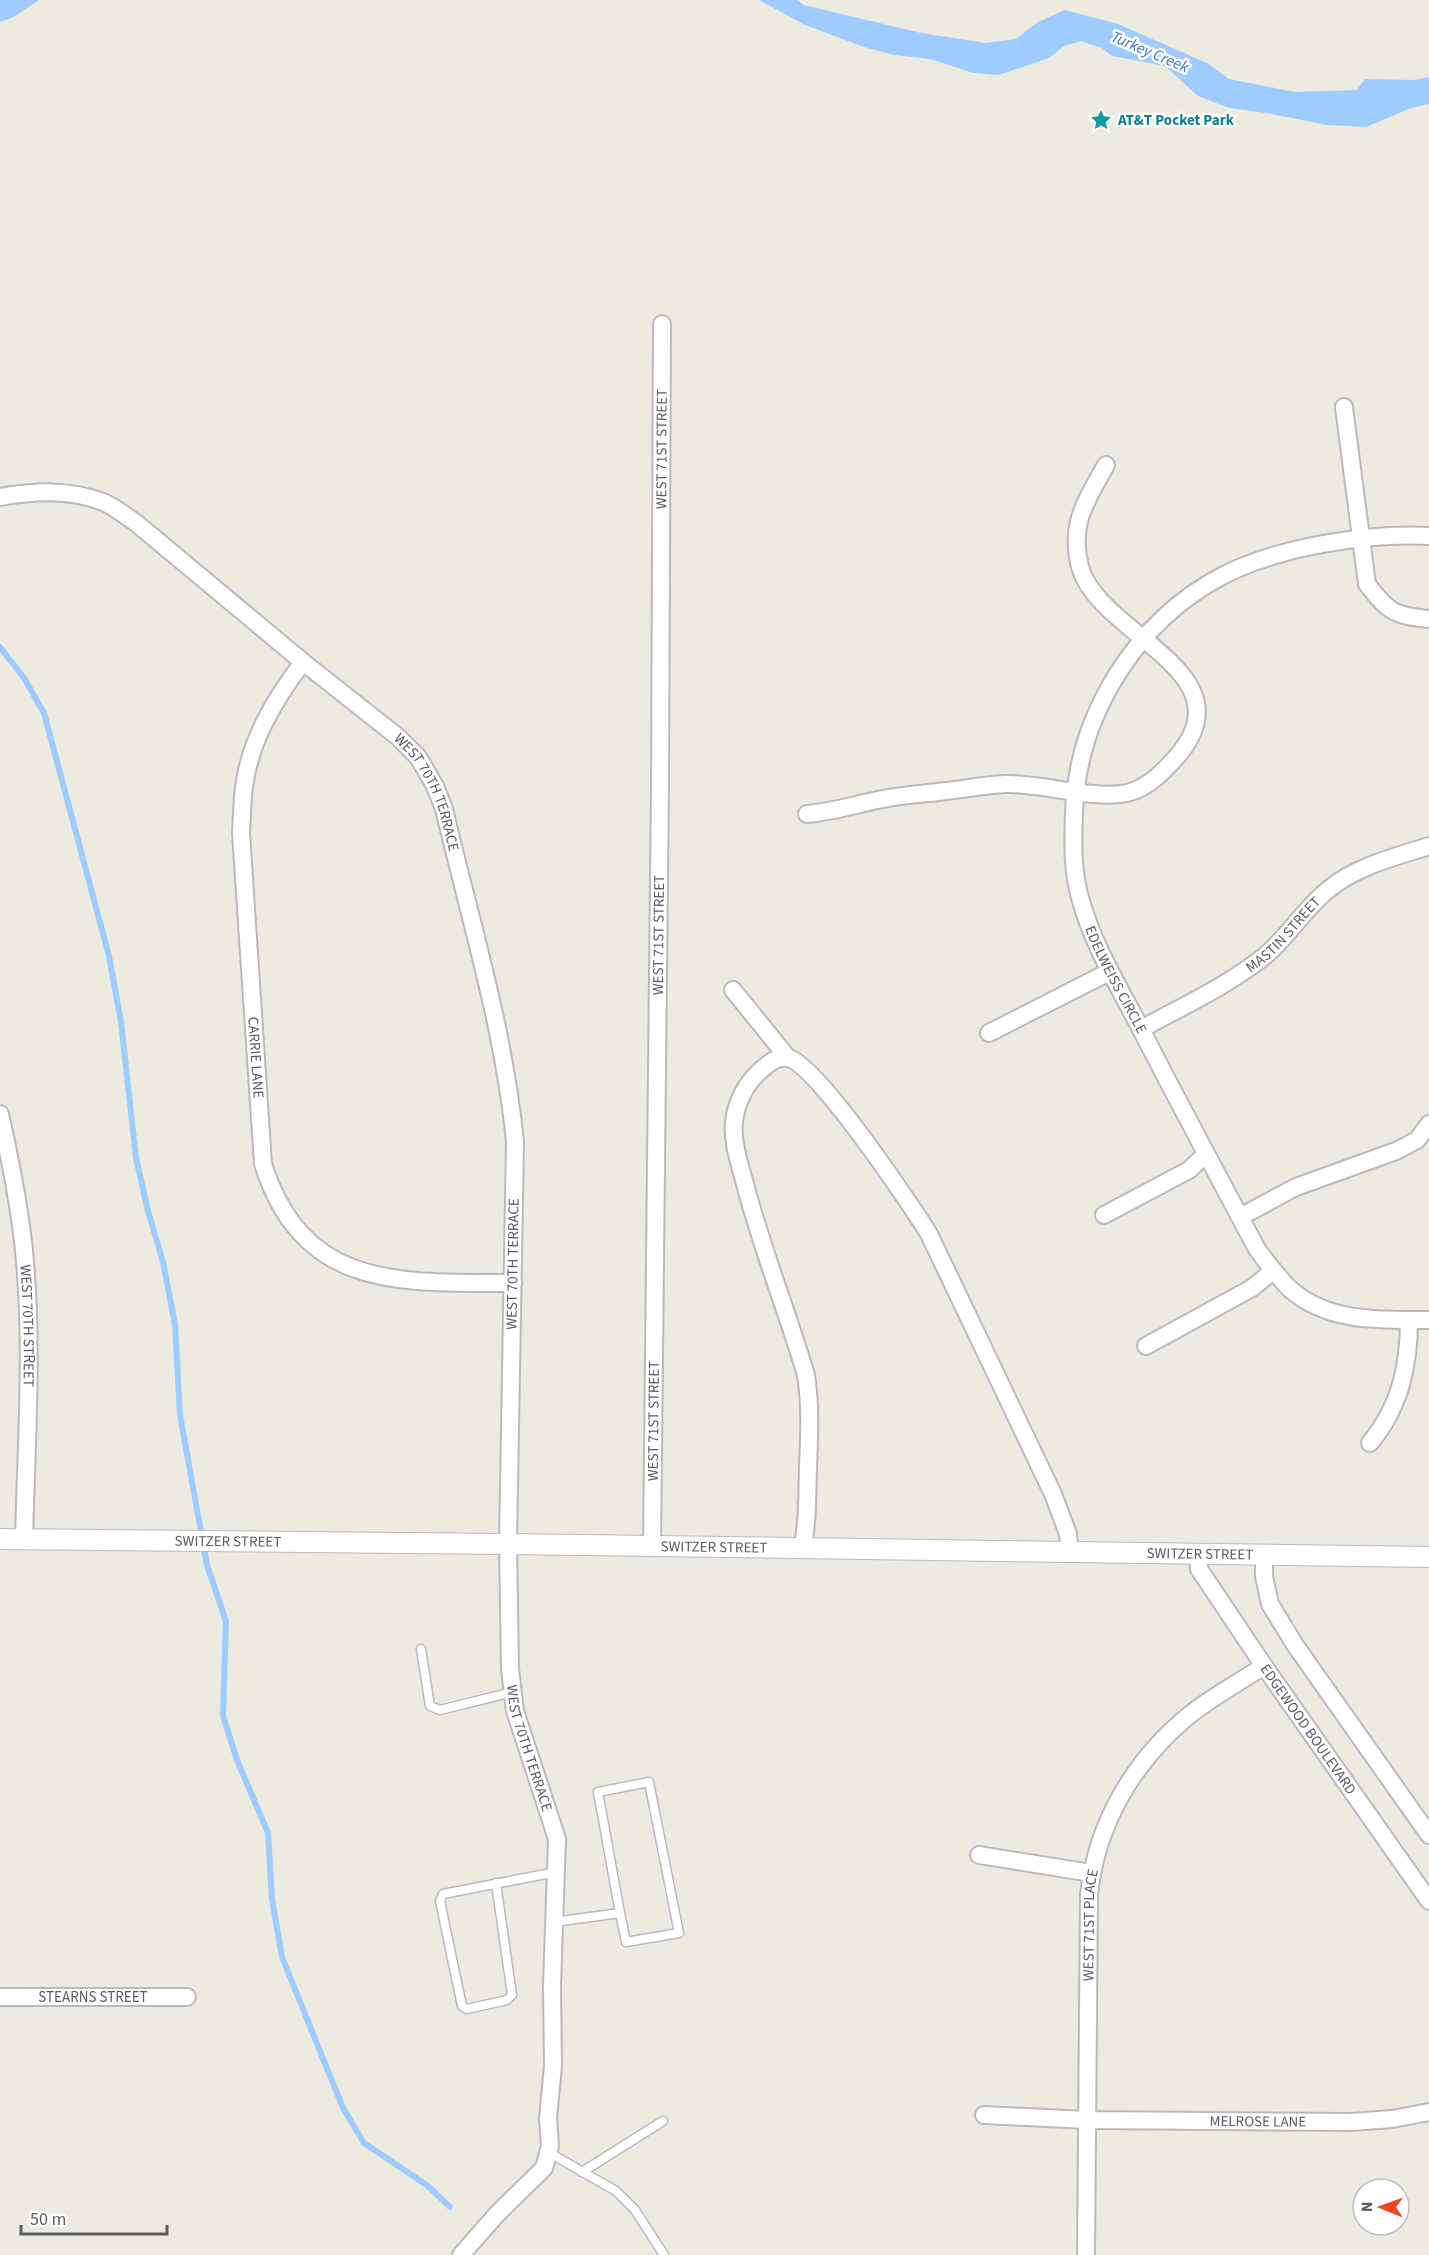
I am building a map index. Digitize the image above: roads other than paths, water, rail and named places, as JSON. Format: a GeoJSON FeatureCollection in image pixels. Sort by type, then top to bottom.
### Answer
{"type":"FeatureCollection","features":[{"type":"Feature","properties":{"kind":"street","name":"WEST 71ST STREET"},"geometry":{"type":"LineString","coordinates":[[652,1547],[662,324]]}},
{"type":"Feature","properties":{"kind":"street"},"geometry":{"type":"LineString","coordinates":[[1344,407],[1367,584],[1383,606],[1404,617],[1429,619]]}},
{"type":"Feature","properties":{"kind":"street"},"geometry":{"type":"LineString","coordinates":[[807,814],[828,813],[881,800],[1005,784],[1099,794],[1126,793],[1145,786],[1163,772],[1181,751],[1195,728],[1197,703],[1191,684],[1095,594],[1080,568],[1076,532],[1083,507],[1106,465]]}},
{"type":"Feature","properties":{"kind":"street","name":"WEST 70TH TERRACE"},"geometry":{"type":"LineString","coordinates":[[0,496],[34,491],[71,493],[105,502],[135,522],[303,662],[398,737],[418,756],[444,808],[503,1057],[511,1104],[515,1142],[508,1544],[510,1669],[515,1711],[557,1839],[553,2066],[548,2118],[550,2146],[544,2168],[497,2214],[461,2255]]}},
{"type":"Feature","properties":{"kind":"street","name":"EDELWEISS CIRCLE"},"geometry":{"type":"LineString","coordinates":[[1429,536],[1397,536],[1360,540],[1296,550],[1274,556],[1237,569],[1201,589],[1169,613],[1128,657],[1095,715],[1077,769],[1073,860],[1080,898],[1091,933],[1109,972],[1257,1250],[1273,1271],[1292,1290],[1318,1307],[1336,1314],[1355,1318],[1429,1320]]}},
{"type":"Feature","properties":{"kind":"street","name":"CARRIE LANE"},"geometry":{"type":"LineString","coordinates":[[303,662],[262,724],[244,787],[241,833],[263,1164],[277,1199],[300,1232],[315,1246],[347,1266],[367,1274],[414,1282],[513,1283]]}},
{"type":"Feature","properties":{"kind":"street","name":"MASTIN STREET"},"geometry":{"type":"LineString","coordinates":[[1141,1029],[1237,976],[1268,953],[1329,888],[1345,878],[1395,857],[1429,846]]}},
{"type":"Feature","properties":{"kind":"street"},"geometry":{"type":"LineString","coordinates":[[989,1033],[1109,972]]}},
{"type":"Feature","properties":{"kind":"street"},"geometry":{"type":"LineString","coordinates":[[733,990],[788,1058],[801,1064],[836,1102],[907,1198],[929,1234],[1053,1494],[1068,1534],[1070,1553]]}},
{"type":"Feature","properties":{"kind":"street"},"geometry":{"type":"LineString","coordinates":[[788,1058],[774,1059],[754,1076],[739,1100],[734,1123],[736,1146],[753,1214],[806,1375],[809,1397],[807,1530],[802,1549]]}},
{"type":"Feature","properties":{"kind":"street","name":"WEST 70TH STREET"},"geometry":{"type":"LineString","coordinates":[[0,1114],[19,1207],[25,1263],[28,1336],[24,1539]]}},
{"type":"Feature","properties":{"kind":"street"},"geometry":{"type":"LineString","coordinates":[[1240,1216],[1296,1187],[1396,1151],[1417,1140],[1429,1124]]}},
{"type":"Feature","properties":{"kind":"street"},"geometry":{"type":"LineString","coordinates":[[1104,1215],[1189,1170],[1206,1154]]}},
{"type":"Feature","properties":{"kind":"street"},"geometry":{"type":"LineString","coordinates":[[1146,1346],[1252,1288],[1273,1271]]}},
{"type":"Feature","properties":{"kind":"street"},"geometry":{"type":"LineString","coordinates":[[1370,1443],[1380,1431],[1406,1374],[1409,1320]]}},
{"type":"Feature","properties":{"kind":"street","name":"SWITZER STREET"},"geometry":{"type":"LineString","coordinates":[[0,1539],[1429,1557]]}},
{"type":"Feature","properties":{"kind":"street","name":"EDGEWOOD BOULEVARD"},"geometry":{"type":"LineString","coordinates":[[1198,1555],[1199,1569],[1264,1666],[1429,1901]]}},
{"type":"Feature","properties":{"kind":"street"},"geometry":{"type":"LineString","coordinates":[[1264,1555],[1264,1576],[1270,1604],[1302,1654],[1429,1835]]}},
{"type":"Feature","properties":{"kind":"street","name":"WEST 71ST PLACE"},"geometry":{"type":"LineString","coordinates":[[1086,2255],[1089,1895],[1091,1873],[1100,1840],[1121,1794],[1150,1752],[1189,1716],[1264,1666]]}},
{"type":"Feature","properties":{"kind":"street"},"geometry":{"type":"LineString","coordinates":[[979,1855],[1091,1873]]}},
{"type":"Feature","properties":{"kind":"street","name":"STEARNS STREET"},"geometry":{"type":"LineString","coordinates":[[0,1997],[188,1997]]}},
{"type":"Feature","properties":{"kind":"street","name":"MELROSE LANE"},"geometry":{"type":"LineString","coordinates":[[984,2115],[1087,2120],[1352,2122],[1392,2119],[1429,2112]]}},
{"type":"Feature","properties":{"kind":"lane"},"geometry":{"type":"LineString","coordinates":[[421,1649],[430,1706],[440,1710],[513,1692]]}},
{"type":"Feature","properties":{"kind":"lane"},"geometry":{"type":"LineString","coordinates":[[649,1782],[679,1933],[626,1942],[620,1913],[598,1792],[649,1782]]}},
{"type":"Feature","properties":{"kind":"lane"},"geometry":{"type":"LineString","coordinates":[[496,1883],[512,1995],[507,2000],[467,2009],[462,2007],[440,1901],[443,1894],[496,1883],[556,1872]]}},
{"type":"Feature","properties":{"kind":"lane"},"geometry":{"type":"LineString","coordinates":[[554,1922],[620,1913]]}},
{"type":"Feature","properties":{"kind":"lane"},"geometry":{"type":"LineString","coordinates":[[582,2172],[663,2121]]}},
{"type":"Feature","properties":{"kind":"lane"},"geometry":{"type":"LineString","coordinates":[[548,2152],[616,2191],[635,2210],[664,2255]]}},
{"type":"Feature","properties":{"kind":"water"},"geometry":{"type":"Polygon","coordinates":[[[0,0],[39,0],[14,17],[0,22],[0,0]]]}},
{"type":"Feature","properties":{"kind":"water","name":"Turkey Creek"},"geometry":{"type":"Polygon","coordinates":[[[759,0],[797,0],[804,5],[921,33],[986,43],[1016,39],[1038,22],[1065,10],[1118,24],[1209,64],[1229,79],[1295,92],[1357,90],[1365,79],[1413,80],[1429,77],[1429,104],[1411,108],[1366,127],[1327,125],[1229,108],[1198,96],[1165,66],[1112,56],[1102,48],[1081,41],[1064,46],[1049,58],[999,75],[973,73],[930,59],[894,55],[864,47],[805,25],[759,0]]]}},
{"type":"Feature","properties":{"kind":"waterway"},"geometry":{"type":"LineString","coordinates":[[0,647],[24,678],[44,713],[109,956],[121,1022],[136,1158],[163,1262],[175,1324],[180,1415],[207,1565],[226,1621],[223,1716],[237,1760],[268,1833],[272,1899],[282,1957],[343,2108],[364,2143],[428,2186],[450,2207]]}},
{"type":"Feature","properties":{"kind":"place","name":"AT&T Pocket Park"},"geometry":{"type":"Point","coordinates":[1101,120]}}]}
